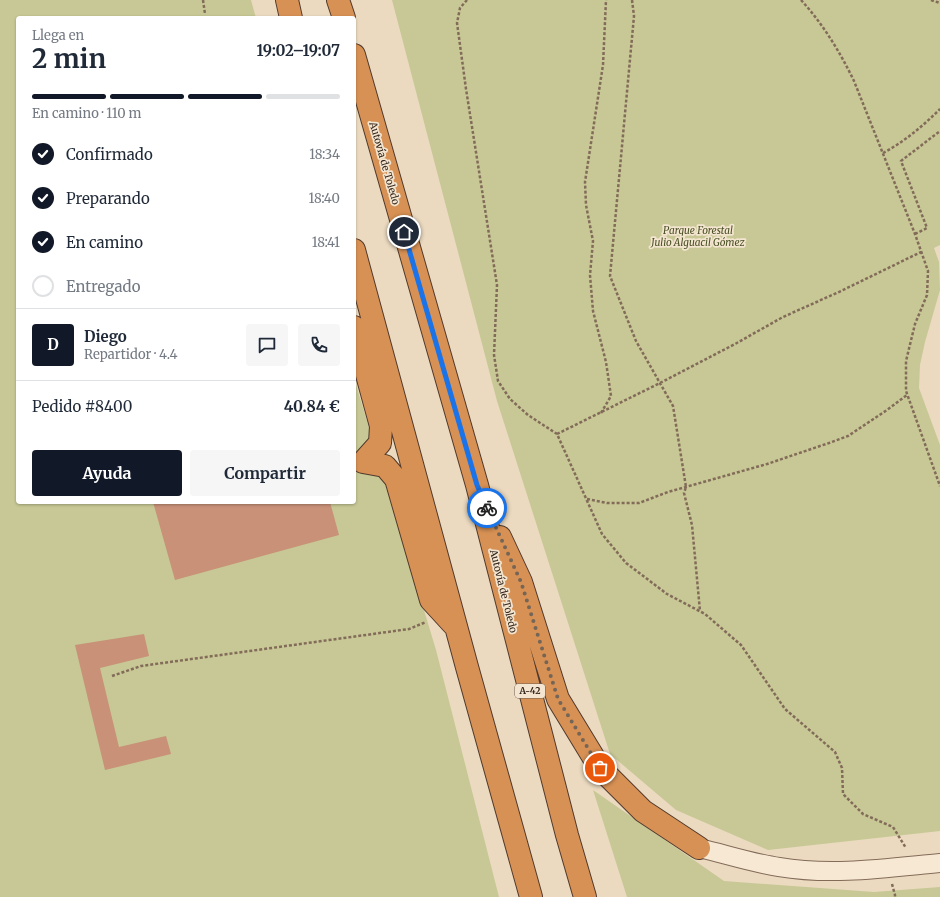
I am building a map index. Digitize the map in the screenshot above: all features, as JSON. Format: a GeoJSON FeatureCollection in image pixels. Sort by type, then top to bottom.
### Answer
{"type":"FeatureCollection","features":[{"type":"Feature","properties":{"kind":"highway"},"geometry":{"type":"LineString","coordinates":[[287,0],[291,16]]}},
{"type":"Feature","properties":{"kind":"highway"},"geometry":{"type":"LineString","coordinates":[[338,0],[343,16]]}},
{"type":"Feature","properties":{"kind":"highway","name":"Autovía de Toledo"},"geometry":{"type":"LineString","coordinates":[[356,62],[477,485],[567,835],[585,897]]}},
{"type":"Feature","properties":{"kind":"highway"},"geometry":{"type":"LineString","coordinates":[[356,257],[531,897]]}},
{"type":"Feature","properties":{"kind":"highway"},"geometry":{"type":"LineString","coordinates":[[356,334],[381,426],[380,443],[362,462],[385,466],[396,479],[431,600],[456,627]]}},
{"type":"Feature","properties":{"kind":"highway"},"geometry":{"type":"LineString","coordinates":[[477,485],[521,582],[558,699],[600,768],[644,811],[699,848]]}},
{"type":"Feature","properties":{"kind":"street"},"geometry":{"type":"LineString","coordinates":[[699,848],[779,867],[824,871],[886,868],[940,863]]}},
{"type":"Feature","properties":{"kind":"path"},"geometry":{"type":"LineString","coordinates":[[203,0],[205,14]]}},
{"type":"Feature","properties":{"kind":"path"},"geometry":{"type":"LineString","coordinates":[[467,0],[460,8],[457,22],[497,285],[494,355],[498,381],[510,399],[528,415],[557,434],[602,534],[626,563],[667,594],[705,614],[741,645],[786,709],[835,752],[842,768],[843,794],[862,814],[893,827],[905,846],[912,866]]}},
{"type":"Feature","properties":{"kind":"path"},"geometry":{"type":"LineString","coordinates":[[601,412],[611,396],[606,362],[593,311],[590,275],[593,241],[586,205],[585,182],[603,65],[606,0]]}},
{"type":"Feature","properties":{"kind":"path"},"geometry":{"type":"LineString","coordinates":[[632,0],[634,16],[610,276],[636,341],[673,406],[686,487],[684,493],[692,525],[700,611]]}},
{"type":"Feature","properties":{"kind":"path"},"geometry":{"type":"LineString","coordinates":[[801,0],[815,15],[846,64],[854,81],[915,234],[928,271],[927,295],[915,324],[906,361],[906,391],[940,486]]}},
{"type":"Feature","properties":{"kind":"path"},"geometry":{"type":"LineString","coordinates":[[931,0],[940,3]]}},
{"type":"Feature","properties":{"kind":"path"},"geometry":{"type":"LineString","coordinates":[[883,153],[897,145],[926,123],[940,109]]}},
{"type":"Feature","properties":{"kind":"path"},"geometry":{"type":"LineString","coordinates":[[915,234],[927,228],[901,161],[940,131]]}},
{"type":"Feature","properties":{"kind":"path"},"geometry":{"type":"LineString","coordinates":[[557,434],[660,383],[783,317],[921,252]]}},
{"type":"Feature","properties":{"kind":"path"},"geometry":{"type":"LineString","coordinates":[[586,499],[607,502],[639,503],[686,487],[767,464],[848,436],[907,395]]}},
{"type":"Feature","properties":{"kind":"path"},"geometry":{"type":"LineString","coordinates":[[112,676],[141,666],[409,630],[427,622],[431,600]]}},
{"type":"Feature","properties":{"kind":"green space"},"geometry":{"type":"Polygon","coordinates":[[[0,0],[251,0],[255,16],[16,16],[16,504],[356,504],[356,385],[436,650],[499,897],[0,897],[0,0]]]}},
{"type":"Feature","properties":{"kind":"green space","name":"Parque Forestal Julio Alguacil Gómez"},"geometry":{"type":"Polygon","coordinates":[[[392,0],[940,0],[940,245],[934,248],[939,262],[940,290],[920,365],[919,388],[940,445],[940,831],[768,850],[676,810],[610,754],[497,401],[392,0]]]}},
{"type":"Feature","properties":{"kind":"green space"},"geometry":{"type":"Polygon","coordinates":[[[593,790],[724,881],[874,892],[940,887],[940,897],[627,897],[593,790]]]}},
{"type":"Feature","properties":{"kind":"building"},"geometry":{"type":"Polygon","coordinates":[[[154,504],[331,504],[339,535],[175,580],[154,504]]]}},
{"type":"Feature","properties":{"kind":"building"},"geometry":{"type":"Polygon","coordinates":[[[144,634],[149,656],[100,668],[119,747],[166,736],[171,754],[105,770],[75,645],[144,634]]]}},
{"type":"Feature","properties":{"kind":"way so far"},"geometry":{"type":"LineString","coordinates":[[487,508],[521,582],[558,699],[600,768]]}},
{"type":"Feature","properties":{"kind":"route"},"geometry":{"type":"LineString","coordinates":[[404,232],[477,485],[487,508]]}}]}
